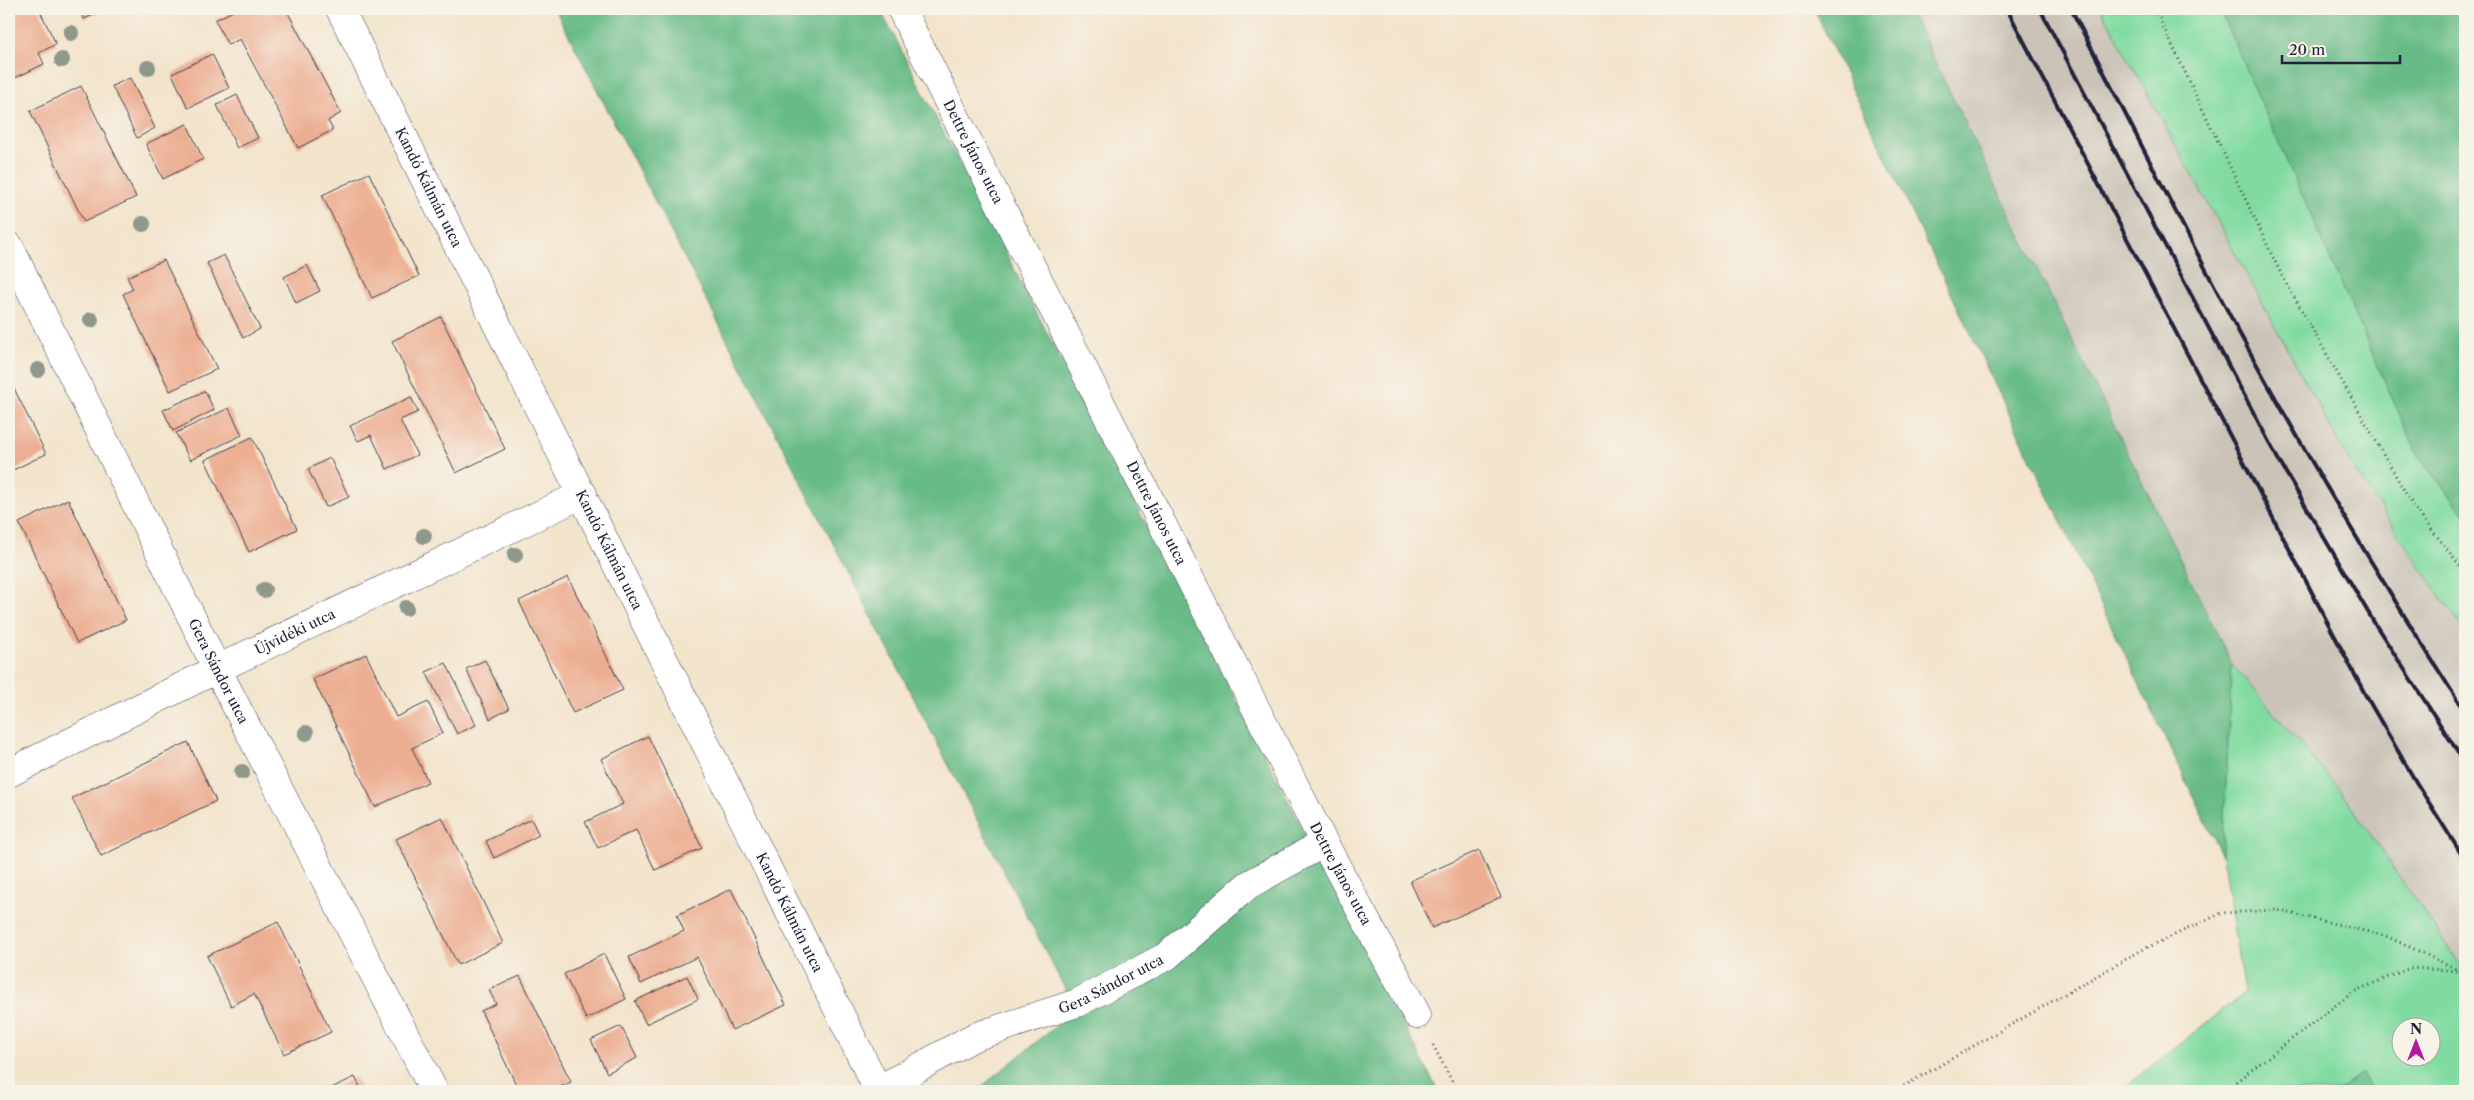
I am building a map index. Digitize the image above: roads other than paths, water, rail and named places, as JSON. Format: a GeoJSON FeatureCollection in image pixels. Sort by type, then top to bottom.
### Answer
{"type":"FeatureCollection","features":[{"type":"Feature","properties":{"kind":"street","name":"Kandó Kálmán utca"},"geometry":{"type":"LineString","coordinates":[[340,9],[583,494],[877,1091]]}},
{"type":"Feature","properties":{"kind":"street","name":"Dettre János utca"},"geometry":{"type":"LineString","coordinates":[[901,9],[1324,843],[1417,1015]]}},
{"type":"Feature","properties":{"kind":"street","name":"Gera Sándor utca"},"geometry":{"type":"LineString","coordinates":[[9,246],[217,669],[434,1091]]}},
{"type":"Feature","properties":{"kind":"street","name":"Újvidéki utca"},"geometry":{"type":"LineString","coordinates":[[9,773],[217,669],[583,494]]}},
{"type":"Feature","properties":{"kind":"street","name":"Gera Sándor utca"},"geometry":{"type":"LineString","coordinates":[[877,1091],[974,1037],[1077,1003],[1166,956],[1248,885],[1324,843]]}},
{"type":"Feature","properties":{"kind":"railway"},"geometry":{"type":"LineString","coordinates":[[2007,9],[2366,696],[2416,782],[2465,860]]}},
{"type":"Feature","properties":{"kind":"railway"},"geometry":{"type":"LineString","coordinates":[[2040,9],[2279,461],[2375,624],[2465,763]]}},
{"type":"Feature","properties":{"kind":"railway"},"geometry":{"type":"LineString","coordinates":[[2071,9],[2267,384],[2350,526],[2465,712]]}}]}
